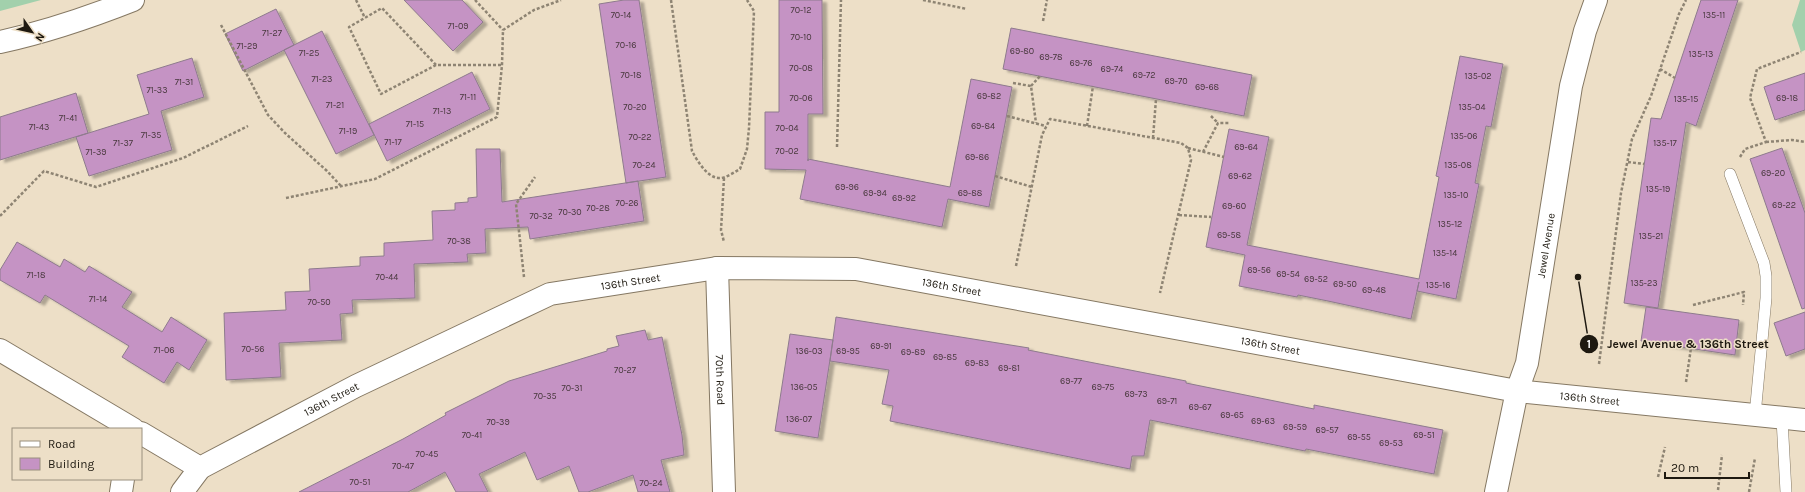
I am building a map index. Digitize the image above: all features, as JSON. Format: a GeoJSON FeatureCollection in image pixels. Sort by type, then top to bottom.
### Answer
{"type":"FeatureCollection","features":[{"type":"Feature","properties":{"kind":"street"},"geometry":{"type":"LineString","coordinates":[[0,42],[30,35],[86,18],[133,0]]}},
{"type":"Feature","properties":{"kind":"street","name":"Jewel Avenue"},"geometry":{"type":"LineString","coordinates":[[1496,492],[1517,391],[1527,363],[1571,86],[1585,31],[1596,0]]}},
{"type":"Feature","properties":{"kind":"street","name":"136th Street"},"geometry":{"type":"LineString","coordinates":[[200,468],[356,386],[550,294],[723,268],[856,269],[1517,391],[1805,420]]}},
{"type":"Feature","properties":{"kind":"street","name":"70th Road"},"geometry":{"type":"LineString","coordinates":[[723,268],[724,492]]}},
{"type":"Feature","properties":{"kind":"street"},"geometry":{"type":"LineString","coordinates":[[0,350],[132,428]]}},
{"type":"Feature","properties":{"kind":"street"},"geometry":{"type":"LineString","coordinates":[[142,434],[200,468],[182,492]]}},
{"type":"Feature","properties":{"kind":"street"},"geometry":{"type":"LineString","coordinates":[[121,492],[123,480]]}},
{"type":"Feature","properties":{"kind":"lane"},"geometry":{"type":"LineString","coordinates":[[1730,174],[1764,263],[1766,276],[1766,298],[1755,415]]}},
{"type":"Feature","properties":{"kind":"lane"},"geometry":{"type":"LineString","coordinates":[[1782,418],[1786,492]]}},
{"type":"Feature","properties":{"kind":"path"},"geometry":{"type":"LineString","coordinates":[[356,0],[365,18]]}},
{"type":"Feature","properties":{"kind":"path"},"geometry":{"type":"LineString","coordinates":[[286,198],[375,179],[497,117],[502,65],[503,30],[475,0]]}},
{"type":"Feature","properties":{"kind":"path"},"geometry":{"type":"LineString","coordinates":[[503,30],[534,10],[561,0]]}},
{"type":"Feature","properties":{"kind":"path"},"geometry":{"type":"LineString","coordinates":[[671,0],[692,151],[699,165],[712,176],[724,178],[740,169],[747,149],[754,10],[747,0]]}},
{"type":"Feature","properties":{"kind":"path"},"geometry":{"type":"LineString","coordinates":[[837,147],[841,0]]}},
{"type":"Feature","properties":{"kind":"path"},"geometry":{"type":"LineString","coordinates":[[923,0],[967,9]]}},
{"type":"Feature","properties":{"kind":"path"},"geometry":{"type":"LineString","coordinates":[[1043,21],[1047,0]]}},
{"type":"Feature","properties":{"kind":"path"},"geometry":{"type":"LineString","coordinates":[[1599,364],[1621,193],[1632,139],[1651,96],[1679,14],[1686,0]]}},
{"type":"Feature","properties":{"kind":"path"},"geometry":{"type":"LineString","coordinates":[[436,65],[382,8],[349,27],[381,94],[436,65],[502,65]]}},
{"type":"Feature","properties":{"kind":"path"},"geometry":{"type":"LineString","coordinates":[[221,25],[268,115],[285,133],[327,171],[341,187]]}},
{"type":"Feature","properties":{"kind":"path"},"geometry":{"type":"LineString","coordinates":[[1766,142],[1750,98],[1757,69],[1801,52]]}},
{"type":"Feature","properties":{"kind":"path"},"geometry":{"type":"LineString","coordinates":[[1660,68],[1675,78]]}},
{"type":"Feature","properties":{"kind":"path"},"geometry":{"type":"LineString","coordinates":[[1036,123],[1031,86],[1040,76]]}},
{"type":"Feature","properties":{"kind":"path"},"geometry":{"type":"LineString","coordinates":[[1013,83],[1031,86]]}},
{"type":"Feature","properties":{"kind":"path"},"geometry":{"type":"LineString","coordinates":[[1087,126],[1093,86]]}},
{"type":"Feature","properties":{"kind":"path"},"geometry":{"type":"LineString","coordinates":[[1153,138],[1156,99]]}},
{"type":"Feature","properties":{"kind":"path"},"geometry":{"type":"LineString","coordinates":[[1007,116],[1046,126]]}},
{"type":"Feature","properties":{"kind":"path"},"geometry":{"type":"LineString","coordinates":[[1211,116],[1218,123],[1230,123]]}},
{"type":"Feature","properties":{"kind":"path"},"geometry":{"type":"LineString","coordinates":[[1016,266],[1042,135],[1050,119],[1181,143],[1188,148],[1224,157]]}},
{"type":"Feature","properties":{"kind":"path"},"geometry":{"type":"LineString","coordinates":[[1203,152],[1218,123]]}},
{"type":"Feature","properties":{"kind":"path"},"geometry":{"type":"LineString","coordinates":[[0,216],[44,171],[96,187],[183,158],[248,126]]}},
{"type":"Feature","properties":{"kind":"path"},"geometry":{"type":"LineString","coordinates":[[1738,160],[1744,149],[1766,142],[1792,140],[1805,142]]}},
{"type":"Feature","properties":{"kind":"path"},"geometry":{"type":"LineString","coordinates":[[1160,293],[1191,160],[1188,148]]}},
{"type":"Feature","properties":{"kind":"path"},"geometry":{"type":"LineString","coordinates":[[1628,162],[1644,164]]}},
{"type":"Feature","properties":{"kind":"path"},"geometry":{"type":"LineString","coordinates":[[995,176],[1032,187]]}},
{"type":"Feature","properties":{"kind":"path"},"geometry":{"type":"LineString","coordinates":[[524,277],[516,204],[535,177]]}},
{"type":"Feature","properties":{"kind":"path"},"geometry":{"type":"LineString","coordinates":[[723,268],[721,230],[724,178]]}},
{"type":"Feature","properties":{"kind":"path"},"geometry":{"type":"LineString","coordinates":[[1179,215],[1211,217]]}},
{"type":"Feature","properties":{"kind":"path"},"geometry":{"type":"LineString","coordinates":[[1693,305],[1744,292],[1743,307]]}},
{"type":"Feature","properties":{"kind":"path"},"geometry":{"type":"LineString","coordinates":[[1686,383],[1691,348]]}},
{"type":"Feature","properties":{"kind":"path"},"geometry":{"type":"LineString","coordinates":[[1658,477],[1665,446]]}},
{"type":"Feature","properties":{"kind":"path"},"geometry":{"type":"LineString","coordinates":[[1718,490],[1722,455]]}},
{"type":"Feature","properties":{"kind":"path"},"geometry":{"type":"LineString","coordinates":[[1749,492],[1755,458]]}},
{"type":"Feature","properties":{"kind":"green space"},"geometry":{"type":"Polygon","coordinates":[[[0,0],[41,0],[0,11],[0,0]]]}},
{"type":"Feature","properties":{"kind":"green space"},"geometry":{"type":"Polygon","coordinates":[[[1800,0],[1805,0],[1805,50],[1801,52],[1792,25],[1800,0]]]}},
{"type":"Feature","properties":{"kind":"building"},"geometry":{"type":"Polygon","coordinates":[[[404,0],[462,0],[483,22],[453,51],[404,0]]]}},
{"type":"Feature","properties":{"kind":"building"},"geometry":{"type":"Polygon","coordinates":[[[624,0],[639,0],[666,177],[626,183],[599,4],[624,0]]]}},
{"type":"Feature","properties":{"kind":"building"},"geometry":{"type":"Polygon","coordinates":[[[779,0],[822,0],[823,114],[808,114],[808,159],[950,187],[971,79],[1012,87],[989,207],[948,199],[942,227],[800,199],[806,170],[765,169],[765,112],[779,112],[779,0]]]}},
{"type":"Feature","properties":{"kind":"building"},"geometry":{"type":"Polygon","coordinates":[[[1701,0],[1738,0],[1696,126],[1686,122],[1658,308],[1624,303],[1651,118],[1661,119],[1701,0]]]}},
{"type":"Feature","properties":{"kind":"building"},"geometry":{"type":"Polygon","coordinates":[[[276,9],[294,45],[243,71],[225,34],[276,9]]]}},
{"type":"Feature","properties":{"kind":"building"},"geometry":{"type":"Polygon","coordinates":[[[1011,28],[1252,75],[1244,116],[1003,69],[1011,28]]]}},
{"type":"Feature","properties":{"kind":"building"},"geometry":{"type":"Polygon","coordinates":[[[322,31],[374,135],[336,154],[284,50],[322,31]]]}},
{"type":"Feature","properties":{"kind":"building"},"geometry":{"type":"Polygon","coordinates":[[[1460,56],[1503,64],[1491,127],[1486,126],[1475,183],[1479,184],[1456,299],[1417,291],[1411,319],[1298,295],[1297,297],[1239,286],[1245,255],[1206,247],[1229,129],[1269,137],[1247,245],[1419,279],[1439,177],[1436,176],[1460,56]]]}},
{"type":"Feature","properties":{"kind":"building"},"geometry":{"type":"Polygon","coordinates":[[[192,58],[204,97],[161,111],[172,150],[89,176],[76,137],[149,114],[137,75],[192,58]]]}},
{"type":"Feature","properties":{"kind":"building"},"geometry":{"type":"Polygon","coordinates":[[[472,72],[490,109],[387,161],[369,124],[472,72]]]}},
{"type":"Feature","properties":{"kind":"building"},"geometry":{"type":"Polygon","coordinates":[[[1805,73],[1805,110],[1775,120],[1764,87],[1805,73]]]}},
{"type":"Feature","properties":{"kind":"building"},"geometry":{"type":"Polygon","coordinates":[[[76,93],[88,133],[0,160],[0,117],[76,93]]]}},
{"type":"Feature","properties":{"kind":"building"},"geometry":{"type":"Polygon","coordinates":[[[1782,148],[1805,213],[1805,308],[1802,309],[1750,159],[1782,148]]]}},
{"type":"Feature","properties":{"kind":"building"},"geometry":{"type":"Polygon","coordinates":[[[476,149],[500,149],[502,202],[638,181],[644,221],[530,239],[528,227],[485,229],[486,253],[467,254],[468,262],[414,264],[415,298],[352,300],[353,313],[340,314],[342,340],[279,343],[281,377],[226,380],[224,313],[286,310],[285,292],[310,291],[309,269],[360,266],[360,257],[384,256],[384,243],[433,240],[432,211],[455,210],[455,203],[468,202],[468,198],[477,197],[476,149]]]}},
{"type":"Feature","properties":{"kind":"building"},"geometry":{"type":"Polygon","coordinates":[[[17,242],[60,267],[64,259],[85,272],[89,266],[132,292],[122,307],[162,332],[171,317],[207,340],[189,370],[177,362],[164,383],[122,357],[129,346],[45,295],[40,303],[0,280],[0,270],[17,242]]]}},
{"type":"Feature","properties":{"kind":"building"},"geometry":{"type":"Polygon","coordinates":[[[1646,307],[1739,320],[1735,355],[1641,341],[1646,307]]]}},
{"type":"Feature","properties":{"kind":"building"},"geometry":{"type":"Polygon","coordinates":[[[1805,312],[1805,349],[1786,356],[1774,323],[1805,312]]]}},
{"type":"Feature","properties":{"kind":"building"},"geometry":{"type":"Polygon","coordinates":[[[836,317],[1029,348],[1028,350],[1186,381],[1186,383],[1314,409],[1314,405],[1443,430],[1434,474],[1306,449],[1305,451],[1150,420],[1144,456],[1132,456],[1130,469],[890,421],[893,406],[882,404],[889,370],[830,361],[836,317]]]}},
{"type":"Feature","properties":{"kind":"building"},"geometry":{"type":"Polygon","coordinates":[[[645,330],[648,340],[662,337],[682,435],[684,455],[661,460],[670,492],[638,492],[633,475],[588,492],[579,492],[569,466],[537,480],[525,452],[479,474],[488,492],[456,492],[445,472],[408,492],[299,492],[403,439],[446,415],[445,413],[509,381],[607,351],[607,349],[619,346],[616,336],[645,330]]]}},
{"type":"Feature","properties":{"kind":"building"},"geometry":{"type":"Polygon","coordinates":[[[790,334],[833,340],[818,438],[775,431],[790,334]]]}},
{"type":"Feature","properties":{"kind":"place","name":"Jewel Avenue & 136th Street"},"geometry":{"type":"Point","coordinates":[1578,277]}}]}
